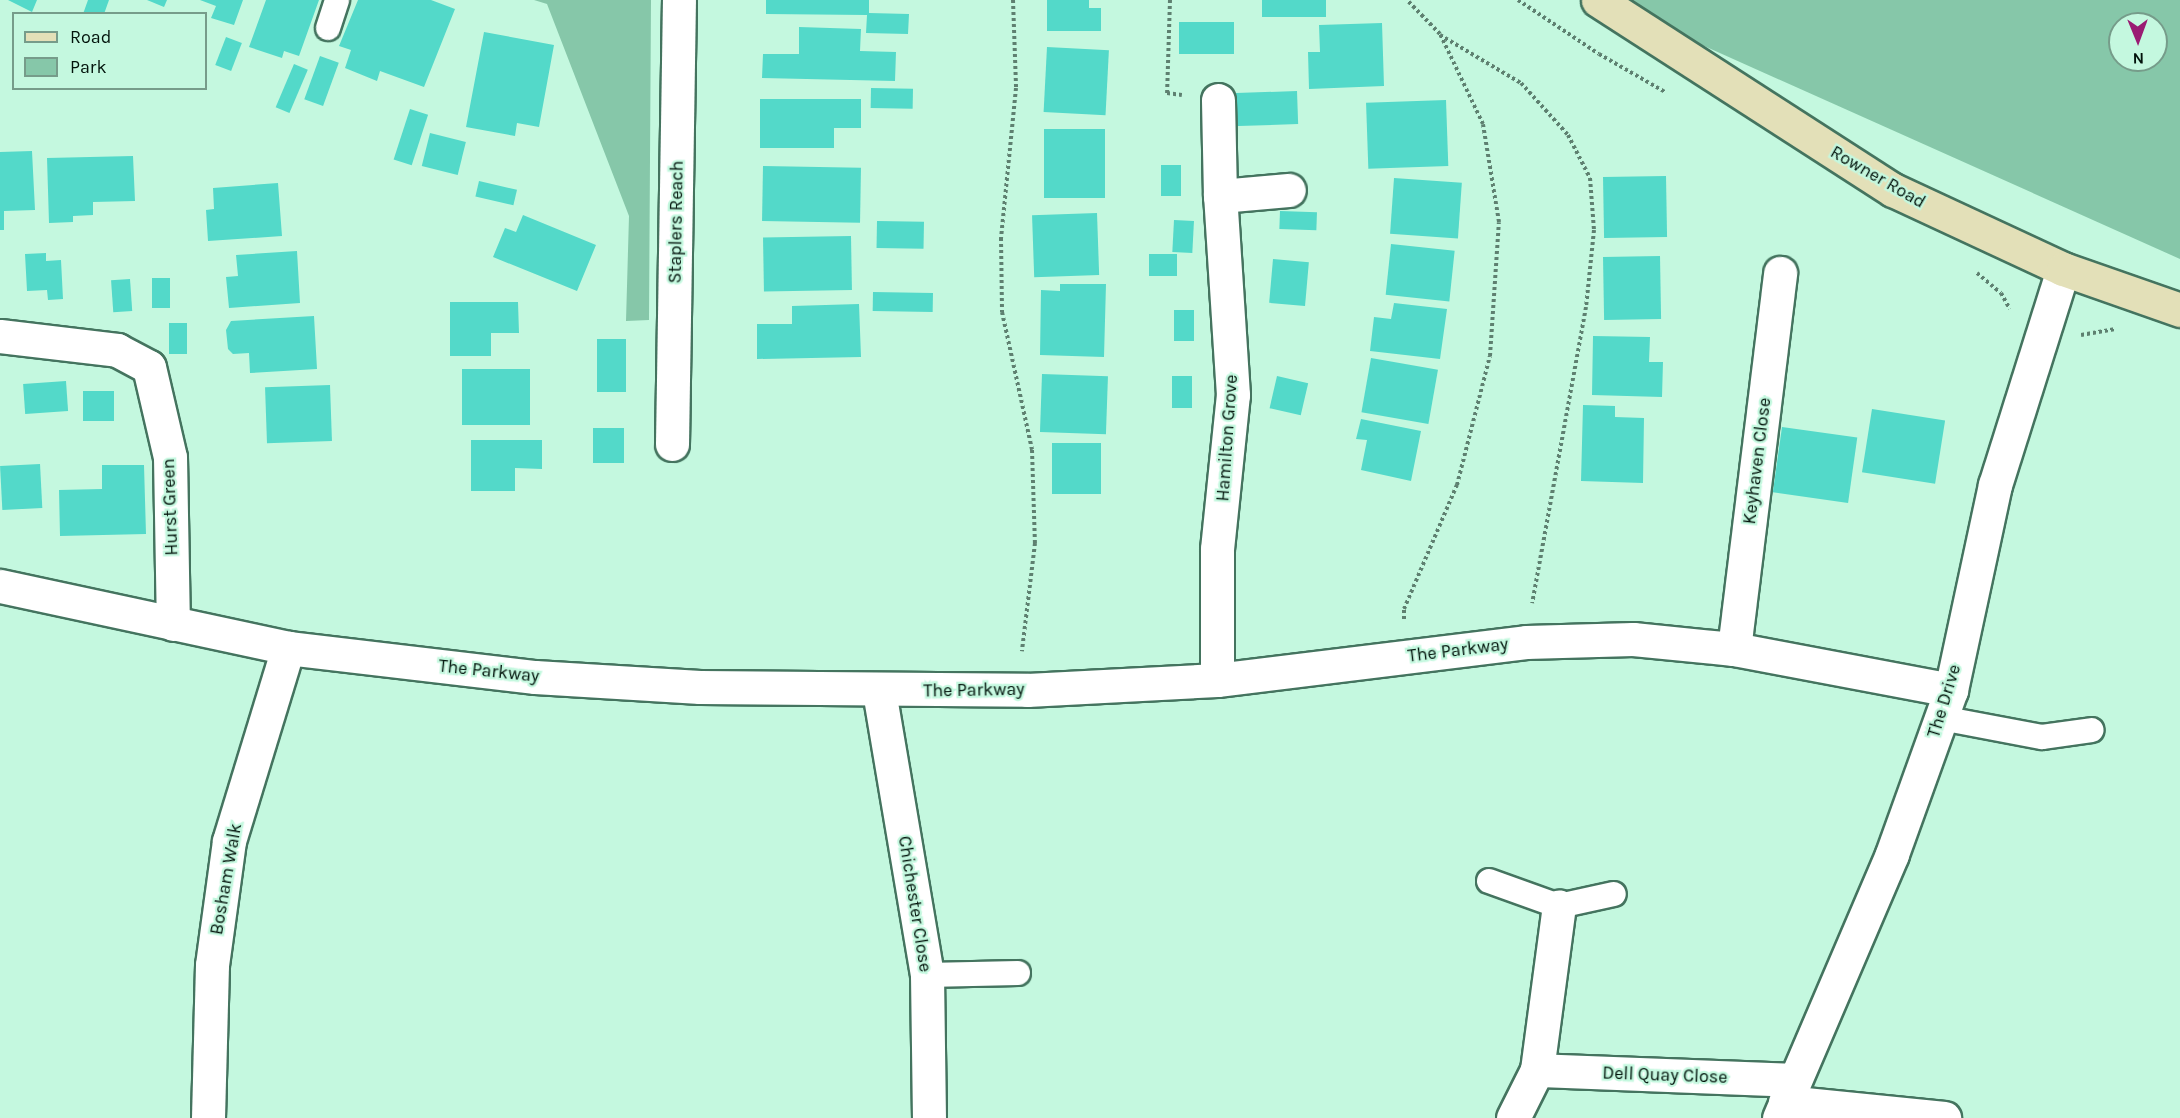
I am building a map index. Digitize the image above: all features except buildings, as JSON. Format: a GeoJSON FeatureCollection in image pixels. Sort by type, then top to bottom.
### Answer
{"type":"FeatureCollection","features":[{"type":"Feature","properties":{"kind":"main road","name":"Rowner Road"},"geometry":{"type":"LineString","coordinates":[[1598,0],[1893,190],[2063,269],[2180,310]]}},
{"type":"Feature","properties":{"kind":"street","name":"Staplers Reach"},"geometry":{"type":"LineString","coordinates":[[672,444],[679,0]]}},
{"type":"Feature","properties":{"kind":"street","name":"Hamilton Grove"},"geometry":{"type":"LineString","coordinates":[[1217,680],[1217,549],[1233,395],[1220,196],[1218,100]]}},
{"type":"Feature","properties":{"kind":"street"},"geometry":{"type":"LineString","coordinates":[[1220,196],[1289,190]]}},
{"type":"Feature","properties":{"kind":"street","name":"The Drive"},"geometry":{"type":"LineString","coordinates":[[1786,1100],[1892,854],[1946,704],[1995,485],[2063,269]]}},
{"type":"Feature","properties":{"kind":"street","name":"Keyhaven Close"},"geometry":{"type":"LineString","coordinates":[[1734,649],[1780,273]]}},
{"type":"Feature","properties":{"kind":"street","name":"Hurst Green"},"geometry":{"type":"LineString","coordinates":[[0,336],[117,350],[149,367],[170,457],[173,624]]}},
{"type":"Feature","properties":{"kind":"street","name":"The Parkway"},"geometry":{"type":"LineString","coordinates":[[0,586],[288,648],[535,677],[879,691],[1027,690],[1217,680],[1526,642],[1633,639],[1734,649],[1946,704]]}},
{"type":"Feature","properties":{"kind":"street","name":"Bosham Walk"},"geometry":{"type":"LineString","coordinates":[[208,1118],[212,965],[229,841],[288,648]]}},
{"type":"Feature","properties":{"kind":"street","name":"Chichester Close"},"geometry":{"type":"LineString","coordinates":[[879,691],[927,975],[928,1118]]}},
{"type":"Feature","properties":{"kind":"street"},"geometry":{"type":"LineString","coordinates":[[1513,1118],[1537,1070],[1559,906]]}},
{"type":"Feature","properties":{"kind":"street","name":"Dell Quay Close"},"geometry":{"type":"LineString","coordinates":[[1537,1070],[1944,1118]]}},
{"type":"Feature","properties":{"kind":"lane"},"geometry":{"type":"LineString","coordinates":[[328,28],[337,0]]}},
{"type":"Feature","properties":{"kind":"lane"},"geometry":{"type":"LineString","coordinates":[[1946,704],[2042,737],[2092,730]]}},
{"type":"Feature","properties":{"kind":"lane"},"geometry":{"type":"LineString","coordinates":[[1489,881],[1559,906],[1614,894]]}},
{"type":"Feature","properties":{"kind":"lane"},"geometry":{"type":"LineString","coordinates":[[927,975],[1018,973]]}},
{"type":"Feature","properties":{"kind":"path"},"geometry":{"type":"LineString","coordinates":[[1013,0],[1016,88],[1001,238],[1002,301],[1032,450],[1035,543],[1022,649],[1027,690]]}},
{"type":"Feature","properties":{"kind":"path"},"geometry":{"type":"LineString","coordinates":[[1170,0],[1167,93],[1218,100]]}},
{"type":"Feature","properties":{"kind":"path"},"geometry":{"type":"LineString","coordinates":[[1407,0],[1440,34],[1521,83],[1568,135],[1590,178],[1594,230],[1586,307],[1526,642]]}},
{"type":"Feature","properties":{"kind":"path"},"geometry":{"type":"LineString","coordinates":[[1405,656],[1404,609],[1457,485],[1490,356],[1499,222],[1483,124],[1440,34]]}},
{"type":"Feature","properties":{"kind":"path"},"geometry":{"type":"LineString","coordinates":[[2070,337],[2116,329],[2127,332]]}},
{"type":"Feature","properties":{"kind":"green space"},"geometry":{"type":"Polygon","coordinates":[[[534,0],[651,0],[649,320],[626,321],[629,216],[547,4],[534,0]]]}},
{"type":"Feature","properties":{"kind":"green space"},"geometry":{"type":"Polygon","coordinates":[[[1608,0],[2180,0],[2180,259],[1615,6],[1608,0]]]}}]}
